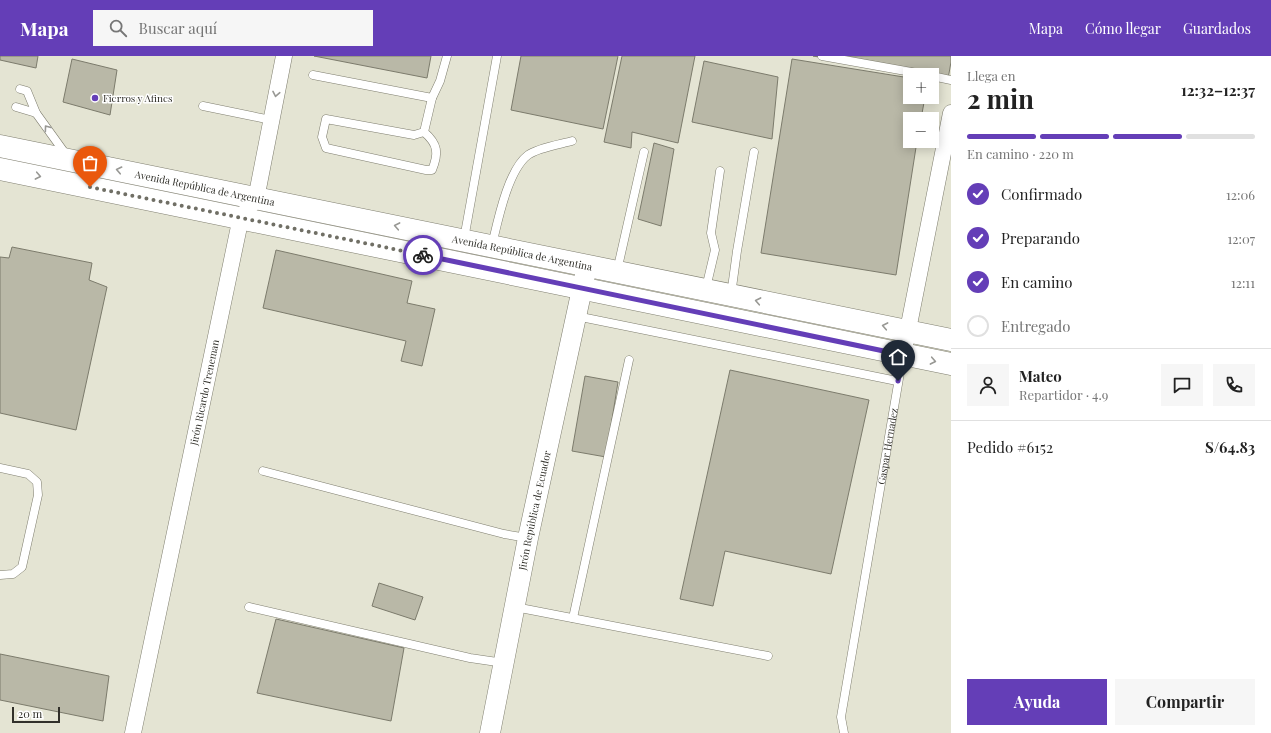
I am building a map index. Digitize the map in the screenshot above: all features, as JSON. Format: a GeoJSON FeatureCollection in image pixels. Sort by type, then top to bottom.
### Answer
{"type":"FeatureCollection","features":[{"type":"Feature","properties":{"kind":"main road","name":"Avenida República de Argentina"},"geometry":{"type":"LineString","coordinates":[[0,146],[951,340]]}},
{"type":"Feature","properties":{"kind":"main road"},"geometry":{"type":"LineString","coordinates":[[0,168],[951,364]]}},
{"type":"Feature","properties":{"kind":"street","name":"Jirón Ricardo Treneman"},"geometry":{"type":"LineString","coordinates":[[133,733],[241,217],[256,199],[284,56]]}},
{"type":"Feature","properties":{"kind":"street","name":"Gaspar Hernadez"},"geometry":{"type":"LineString","coordinates":[[903,355],[951,113]]}},
{"type":"Feature","properties":{"kind":"street","name":"Jirón República de Ecuador"},"geometry":{"type":"LineString","coordinates":[[490,733],[528,538],[587,266]]}},
{"type":"Feature","properties":{"kind":"lane"},"geometry":{"type":"LineString","coordinates":[[424,132],[432,98],[440,81],[447,56]]}},
{"type":"Feature","properties":{"kind":"lane"},"geometry":{"type":"LineString","coordinates":[[464,240],[497,56]]}},
{"type":"Feature","properties":{"kind":"lane"},"geometry":{"type":"LineString","coordinates":[[822,56],[903,71]]}},
{"type":"Feature","properties":{"kind":"lane"},"geometry":{"type":"LineString","coordinates":[[313,74],[432,98]]}},
{"type":"Feature","properties":{"kind":"lane"},"geometry":{"type":"LineString","coordinates":[[939,77],[951,80]]}},
{"type":"Feature","properties":{"kind":"lane"},"geometry":{"type":"LineString","coordinates":[[20,89],[27,92],[36,113],[70,160]]}},
{"type":"Feature","properties":{"kind":"lane"},"geometry":{"type":"LineString","coordinates":[[202,106],[271,120]]}},
{"type":"Feature","properties":{"kind":"lane"},"geometry":{"type":"LineString","coordinates":[[16,107],[36,113]]}},
{"type":"Feature","properties":{"kind":"lane"},"geometry":{"type":"LineString","coordinates":[[326,119],[414,135],[424,132],[434,140],[437,153],[432,170],[426,170],[326,148],[322,137],[326,119]]}},
{"type":"Feature","properties":{"kind":"lane"},"geometry":{"type":"LineString","coordinates":[[492,246],[502,206],[518,164],[530,154],[572,140]]}},
{"type":"Feature","properties":{"kind":"lane"},"geometry":{"type":"LineString","coordinates":[[616,272],[644,152]]}},
{"type":"Feature","properties":{"kind":"lane"},"geometry":{"type":"LineString","coordinates":[[731,295],[736,251],[754,152]]}},
{"type":"Feature","properties":{"kind":"lane"},"geometry":{"type":"LineString","coordinates":[[706,290],[715,250],[711,233],[720,171]]}},
{"type":"Feature","properties":{"kind":"lane"},"geometry":{"type":"LineString","coordinates":[[576,316],[898,381]]}},
{"type":"Feature","properties":{"kind":"lane","name":"Gaspar Hernadez"},"geometry":{"type":"LineString","coordinates":[[844,733],[841,717],[903,355]]}},
{"type":"Feature","properties":{"kind":"lane"},"geometry":{"type":"LineString","coordinates":[[573,618],[629,360]]}},
{"type":"Feature","properties":{"kind":"lane"},"geometry":{"type":"LineString","coordinates":[[0,468],[28,474],[37,482],[38,495],[22,567],[13,574],[0,575]]}},
{"type":"Feature","properties":{"kind":"lane"},"geometry":{"type":"LineString","coordinates":[[263,471],[496,532],[528,538]]}},
{"type":"Feature","properties":{"kind":"lane"},"geometry":{"type":"LineString","coordinates":[[249,607],[470,658],[504,663]]}},
{"type":"Feature","properties":{"kind":"lane"},"geometry":{"type":"LineString","coordinates":[[515,607],[768,656]]}},
{"type":"Feature","properties":{"kind":"building"},"geometry":{"type":"Polygon","coordinates":[[[0,56],[38,56],[36,68],[0,60],[0,56]]]}},
{"type":"Feature","properties":{"kind":"building"},"geometry":{"type":"Polygon","coordinates":[[[314,56],[431,56],[427,78],[314,56]]]}},
{"type":"Feature","properties":{"kind":"building"},"geometry":{"type":"Polygon","coordinates":[[[521,56],[618,56],[603,129],[511,110],[521,56]]]}},
{"type":"Feature","properties":{"kind":"building"},"geometry":{"type":"Polygon","coordinates":[[[622,56],[695,56],[678,143],[632,132],[631,148],[604,142],[622,56]]]}},
{"type":"Feature","properties":{"kind":"building"},"geometry":{"type":"Polygon","coordinates":[[[813,56],[951,56],[948,79],[939,77],[939,68],[903,68],[903,71],[813,56]]]}},
{"type":"Feature","properties":{"kind":"building"},"geometry":{"type":"Polygon","coordinates":[[[72,59],[117,70],[110,115],[63,102],[72,59]]]}},
{"type":"Feature","properties":{"kind":"building"},"geometry":{"type":"Polygon","coordinates":[[[792,59],[903,77],[903,104],[924,104],[922,112],[903,112],[903,148],[916,148],[896,275],[761,253],[792,59]]]}},
{"type":"Feature","properties":{"kind":"building"},"geometry":{"type":"Polygon","coordinates":[[[704,61],[778,77],[772,139],[692,122],[704,61]]]}},
{"type":"Feature","properties":{"kind":"building"},"geometry":{"type":"Polygon","coordinates":[[[654,143],[674,149],[661,226],[638,219],[654,143]]]}},
{"type":"Feature","properties":{"kind":"building"},"geometry":{"type":"Polygon","coordinates":[[[12,247],[92,263],[89,280],[107,287],[76,430],[0,413],[0,257],[9,258],[12,247]]]}},
{"type":"Feature","properties":{"kind":"building"},"geometry":{"type":"Polygon","coordinates":[[[276,250],[412,281],[407,303],[435,309],[422,366],[401,361],[406,341],[263,308],[276,250]]]}},
{"type":"Feature","properties":{"kind":"building"},"geometry":{"type":"Polygon","coordinates":[[[730,370],[869,400],[831,574],[725,551],[713,606],[680,599],[730,370]]]}},
{"type":"Feature","properties":{"kind":"building"},"geometry":{"type":"Polygon","coordinates":[[[585,376],[618,382],[606,457],[572,451],[585,376]]]}},
{"type":"Feature","properties":{"kind":"building"},"geometry":{"type":"Polygon","coordinates":[[[379,583],[423,597],[415,620],[372,606],[379,583]]]}},
{"type":"Feature","properties":{"kind":"building"},"geometry":{"type":"Polygon","coordinates":[[[276,619],[404,648],[391,721],[257,693],[276,619]]]}},
{"type":"Feature","properties":{"kind":"building"},"geometry":{"type":"Polygon","coordinates":[[[0,654],[109,676],[103,721],[0,700],[0,654]]]}},
{"type":"Feature","properties":{"kind":"way so far"},"geometry":{"type":"LineString","coordinates":[[90,187],[423,255]]}},
{"type":"Feature","properties":{"kind":"place","name":"Fierros y Afines"},"geometry":{"type":"Point","coordinates":[95,98]}},
{"type":"Feature","properties":{"kind":"route"},"geometry":{"type":"LineString","coordinates":[[423,255],[903,355],[898,381]]}}]}
